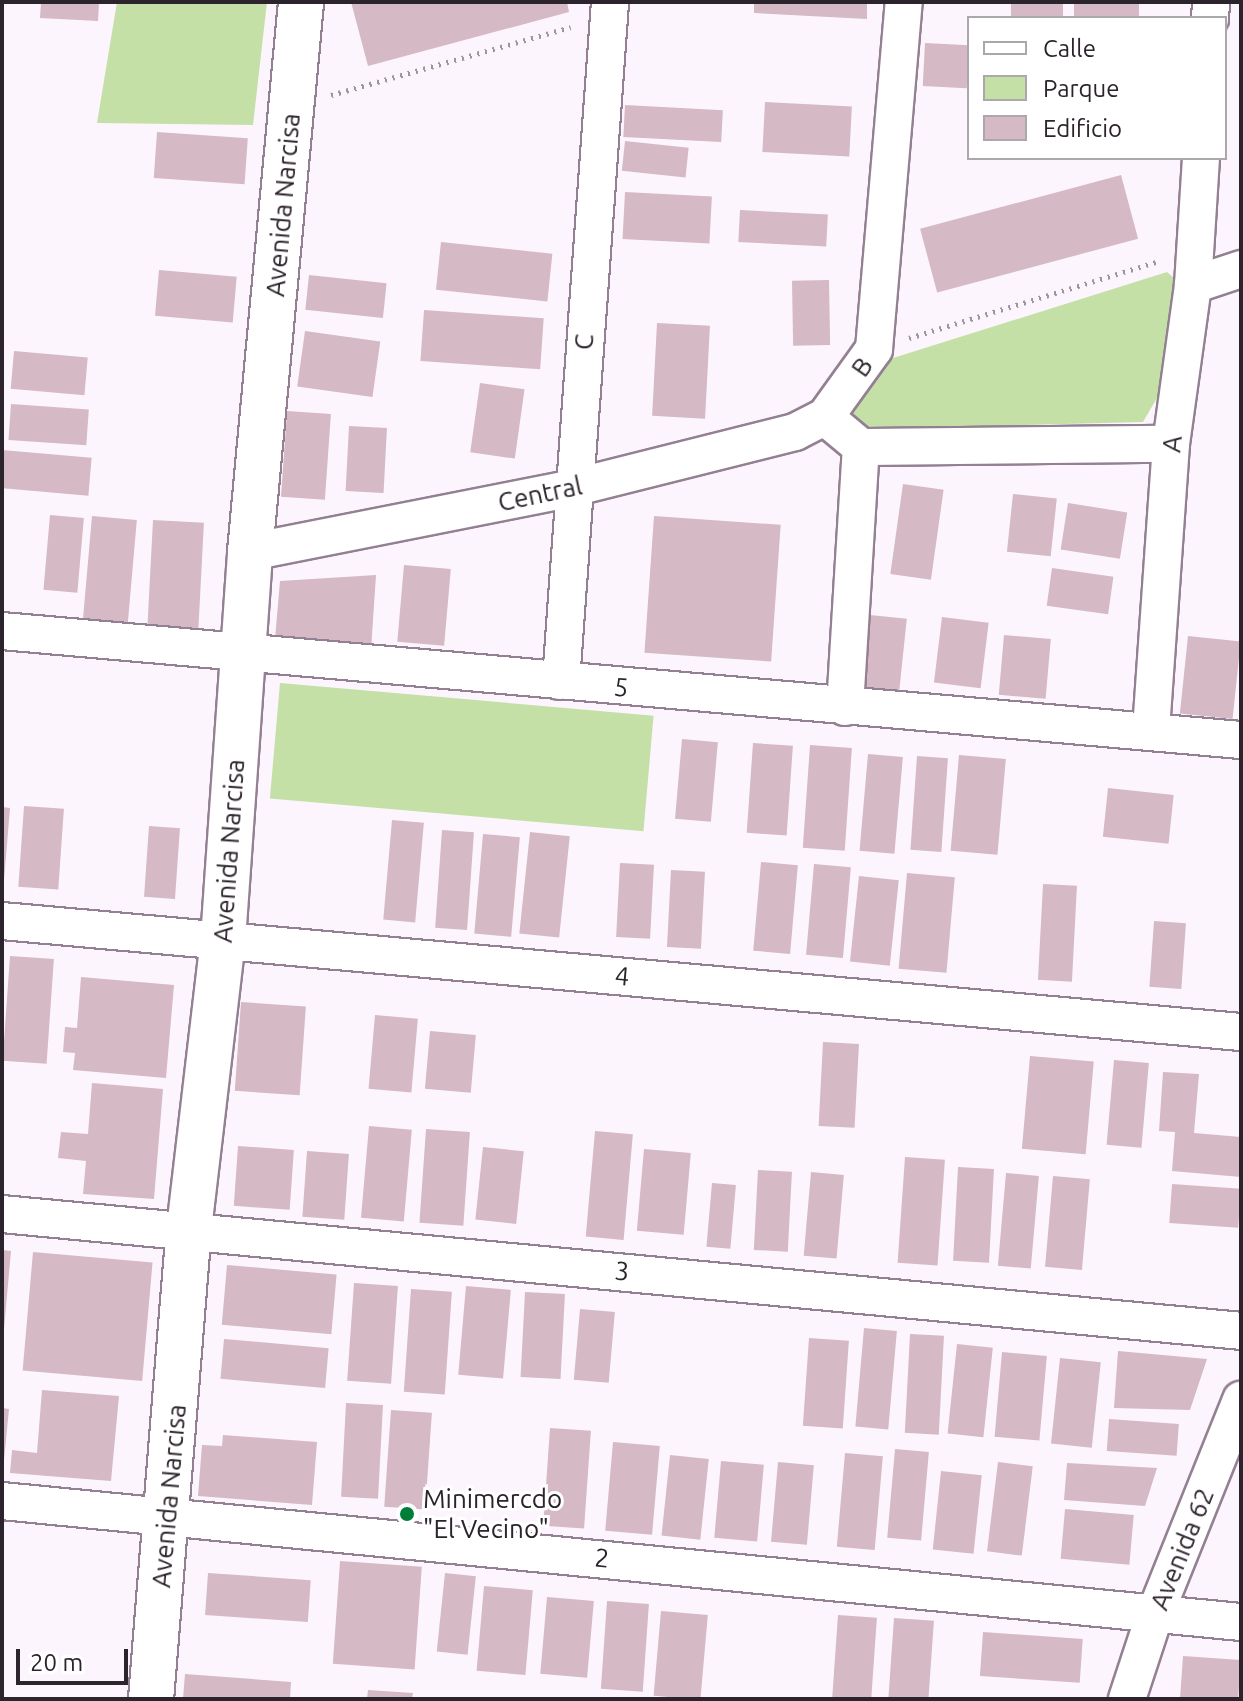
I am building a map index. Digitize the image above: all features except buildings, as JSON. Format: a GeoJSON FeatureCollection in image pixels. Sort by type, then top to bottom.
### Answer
{"type":"FeatureCollection","features":[{"type":"Feature","properties":{"kind":"street","name":"Avenida Narcisa"},"geometry":{"type":"LineString","coordinates":[[151,1699],[169,1514],[189,1229],[223,940],[250,552],[301,2]]}},
{"type":"Feature","properties":{"kind":"street","name":"B"},"geometry":{"type":"LineString","coordinates":[[825,417],[874,349],[904,2]]}},
{"type":"Feature","properties":{"kind":"street","name":"C"},"geometry":{"type":"LineString","coordinates":[[561,681],[572,488],[610,9]]}},
{"type":"Feature","properties":{"kind":"street","name":"A"},"geometry":{"type":"LineString","coordinates":[[1151,730],[1171,444],[1194,267],[1201,160]]}},
{"type":"Feature","properties":{"kind":"street"},"geometry":{"type":"LineString","coordinates":[[1194,267],[1241,269]]}},
{"type":"Feature","properties":{"kind":"street","name":"Central"},"geometry":{"type":"LineString","coordinates":[[250,552],[572,488],[795,432],[825,417]]}},
{"type":"Feature","properties":{"kind":"street"},"geometry":{"type":"LineString","coordinates":[[825,417],[861,447],[1171,444]]}},
{"type":"Feature","properties":{"kind":"street"},"geometry":{"type":"LineString","coordinates":[[845,707],[861,447]]}},
{"type":"Feature","properties":{"kind":"street","name":"5"},"geometry":{"type":"LineString","coordinates":[[2,631],[244,655],[1241,740]]}},
{"type":"Feature","properties":{"kind":"street","name":"4"},"geometry":{"type":"LineString","coordinates":[[2,921],[1241,1032]]}},
{"type":"Feature","properties":{"kind":"street","name":"3"},"geometry":{"type":"LineString","coordinates":[[2,1214],[189,1229],[1241,1331]]}},
{"type":"Feature","properties":{"kind":"street","name":"Avenida 62"},"geometry":{"type":"LineString","coordinates":[[1127,1699],[1155,1614],[1241,1400]]}},
{"type":"Feature","properties":{"kind":"street","name":"2"},"geometry":{"type":"LineString","coordinates":[[2,1501],[169,1514],[1241,1622]]}},
{"type":"Feature","properties":{"kind":"path"},"geometry":{"type":"LineString","coordinates":[[292,107],[610,9]]}},
{"type":"Feature","properties":{"kind":"path"},"geometry":{"type":"LineString","coordinates":[[874,349],[1194,267]]}},
{"type":"Feature","properties":{"kind":"green space"},"geometry":{"type":"Polygon","coordinates":[[[117,2],[267,2],[253,125],[97,123],[117,2]]]}},
{"type":"Feature","properties":{"kind":"green space"},"geometry":{"type":"Polygon","coordinates":[[[1167,272],[1180,283],[1171,374],[1143,422],[860,429],[848,410],[893,358],[1167,272]]]}},
{"type":"Feature","properties":{"kind":"green space"},"geometry":{"type":"Polygon","coordinates":[[[280,683],[654,716],[643,831],[270,799],[280,683]]]}},
{"type":"Feature","properties":{"kind":"place","name":"Minimercdo \"El Vecino\""},"geometry":{"type":"Point","coordinates":[407,1514]}}]}
